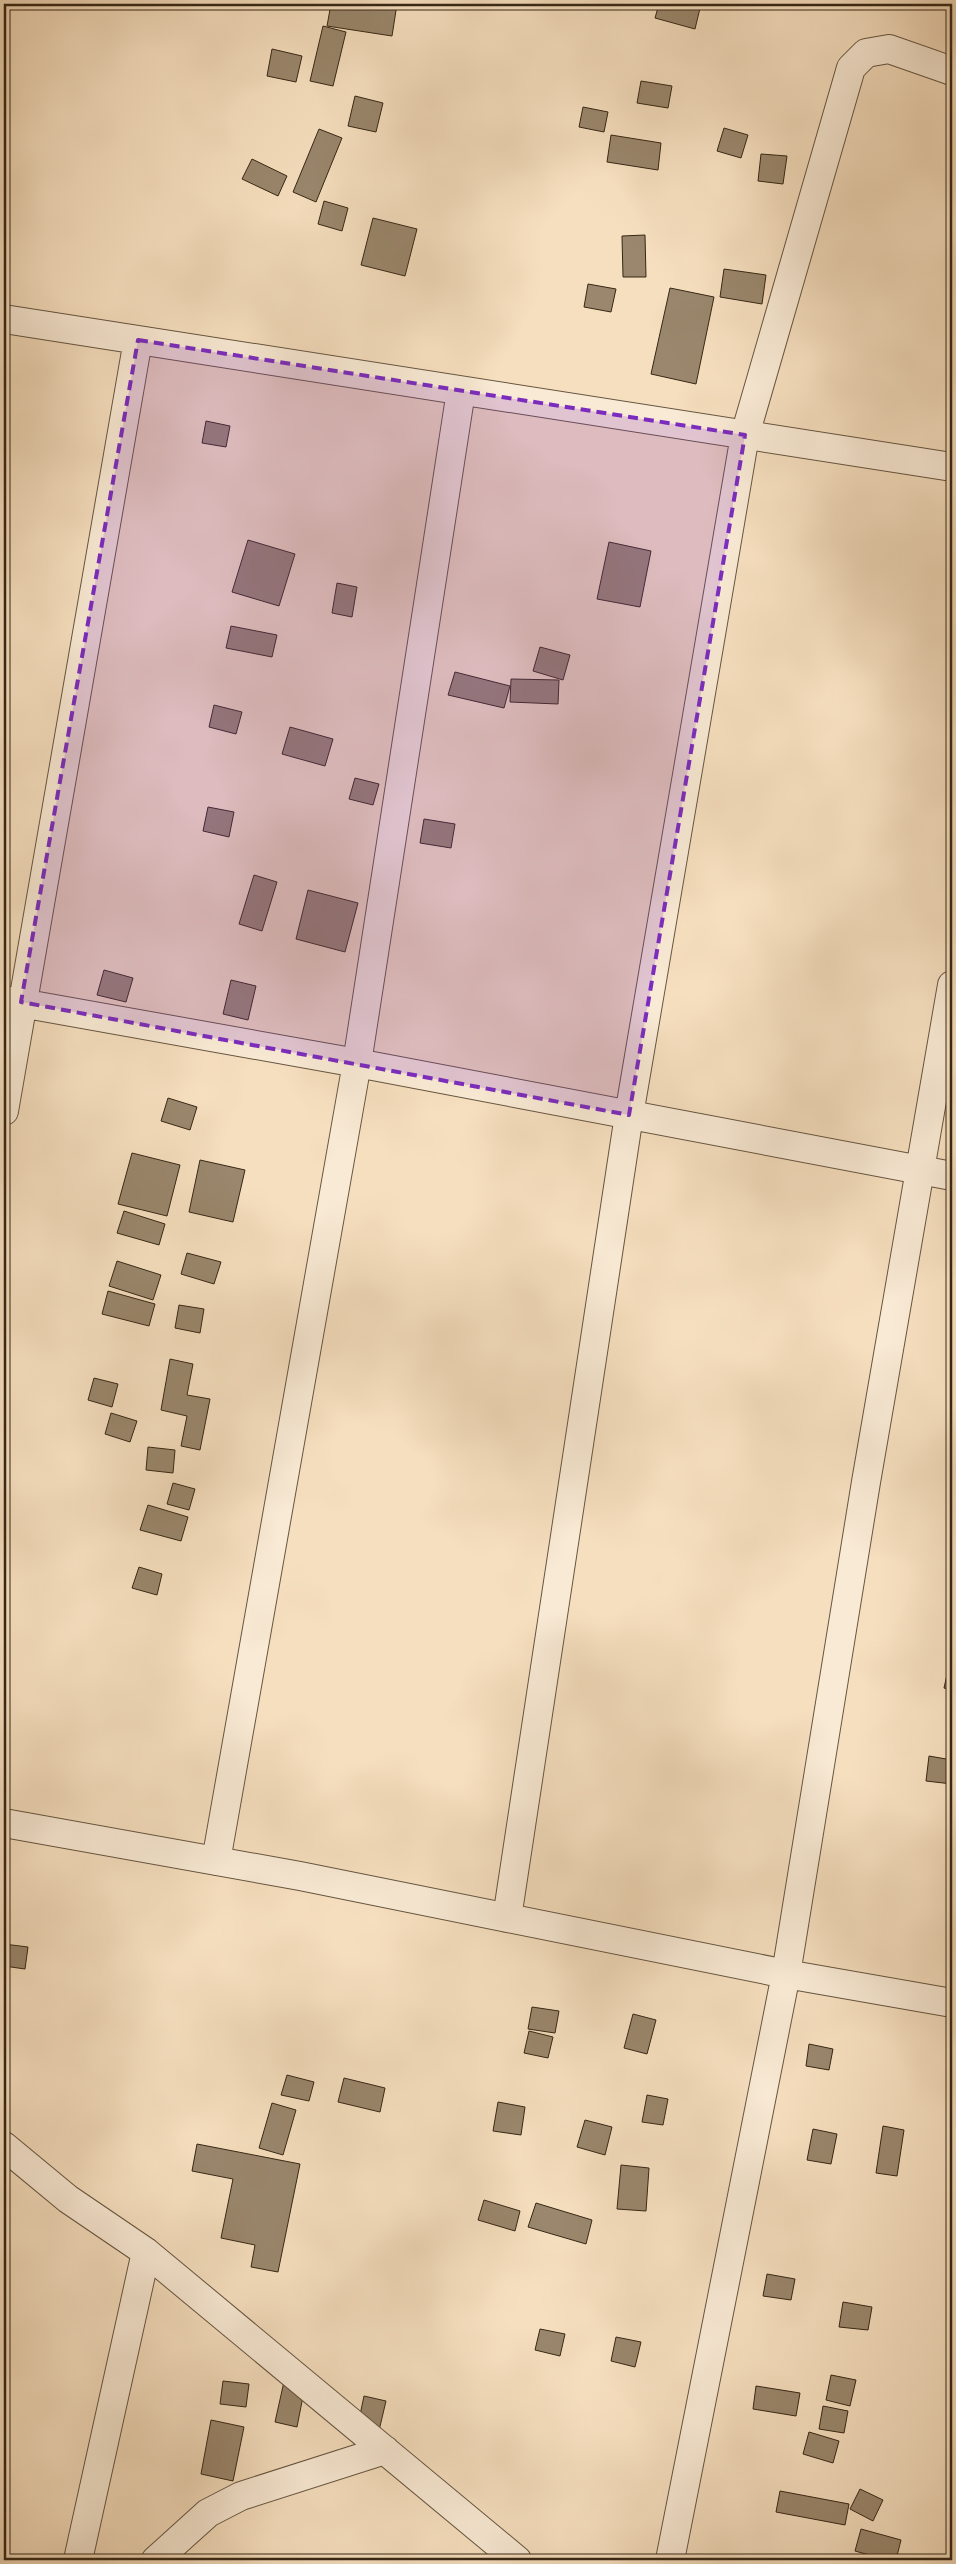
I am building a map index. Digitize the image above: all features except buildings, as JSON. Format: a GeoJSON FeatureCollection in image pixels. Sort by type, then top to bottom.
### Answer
{"type":"FeatureCollection","features":[{"type":"Feature","properties":{"kind":"street"},"geometry":{"type":"LineString","coordinates":[[507,1918],[629,1114],[745,435],[851,68],[866,54],[889,49],[952,71]]}},
{"type":"Feature","properties":{"kind":"street"},"geometry":{"type":"LineString","coordinates":[[4,319],[952,467]]}},
{"type":"Feature","properties":{"kind":"street"},"geometry":{"type":"LineString","coordinates":[[4,1111],[12,1001],[138,340]]}},
{"type":"Feature","properties":{"kind":"street"},"geometry":{"type":"LineString","coordinates":[[216,1861],[357,1063],[461,391]]}},
{"type":"Feature","properties":{"kind":"street"},"geometry":{"type":"LineString","coordinates":[[670,2560],[786,1974],[866,1482],[952,985]]}},
{"type":"Feature","properties":{"kind":"street"},"geometry":{"type":"LineString","coordinates":[[12,1001],[357,1063],[952,1176]]}},
{"type":"Feature","properties":{"kind":"street"},"geometry":{"type":"LineString","coordinates":[[4,1823],[216,1861],[786,1974],[952,2003]]}},
{"type":"Feature","properties":{"kind":"street"},"geometry":{"type":"LineString","coordinates":[[4,2146],[68,2199],[146,2252],[518,2560]]}},
{"type":"Feature","properties":{"kind":"street"},"geometry":{"type":"LineString","coordinates":[[78,2560],[146,2252]]}},
{"type":"Feature","properties":{"kind":"street"},"geometry":{"type":"LineString","coordinates":[[156,2560],[208,2513],[241,2496],[385,2450]]}},
{"type":"Feature","properties":{"kind":"highlighted area"},"geometry":{"type":"Polygon","coordinates":[[[138,340],[745,435],[629,1115],[21,1002],[138,340]]]}}]}
